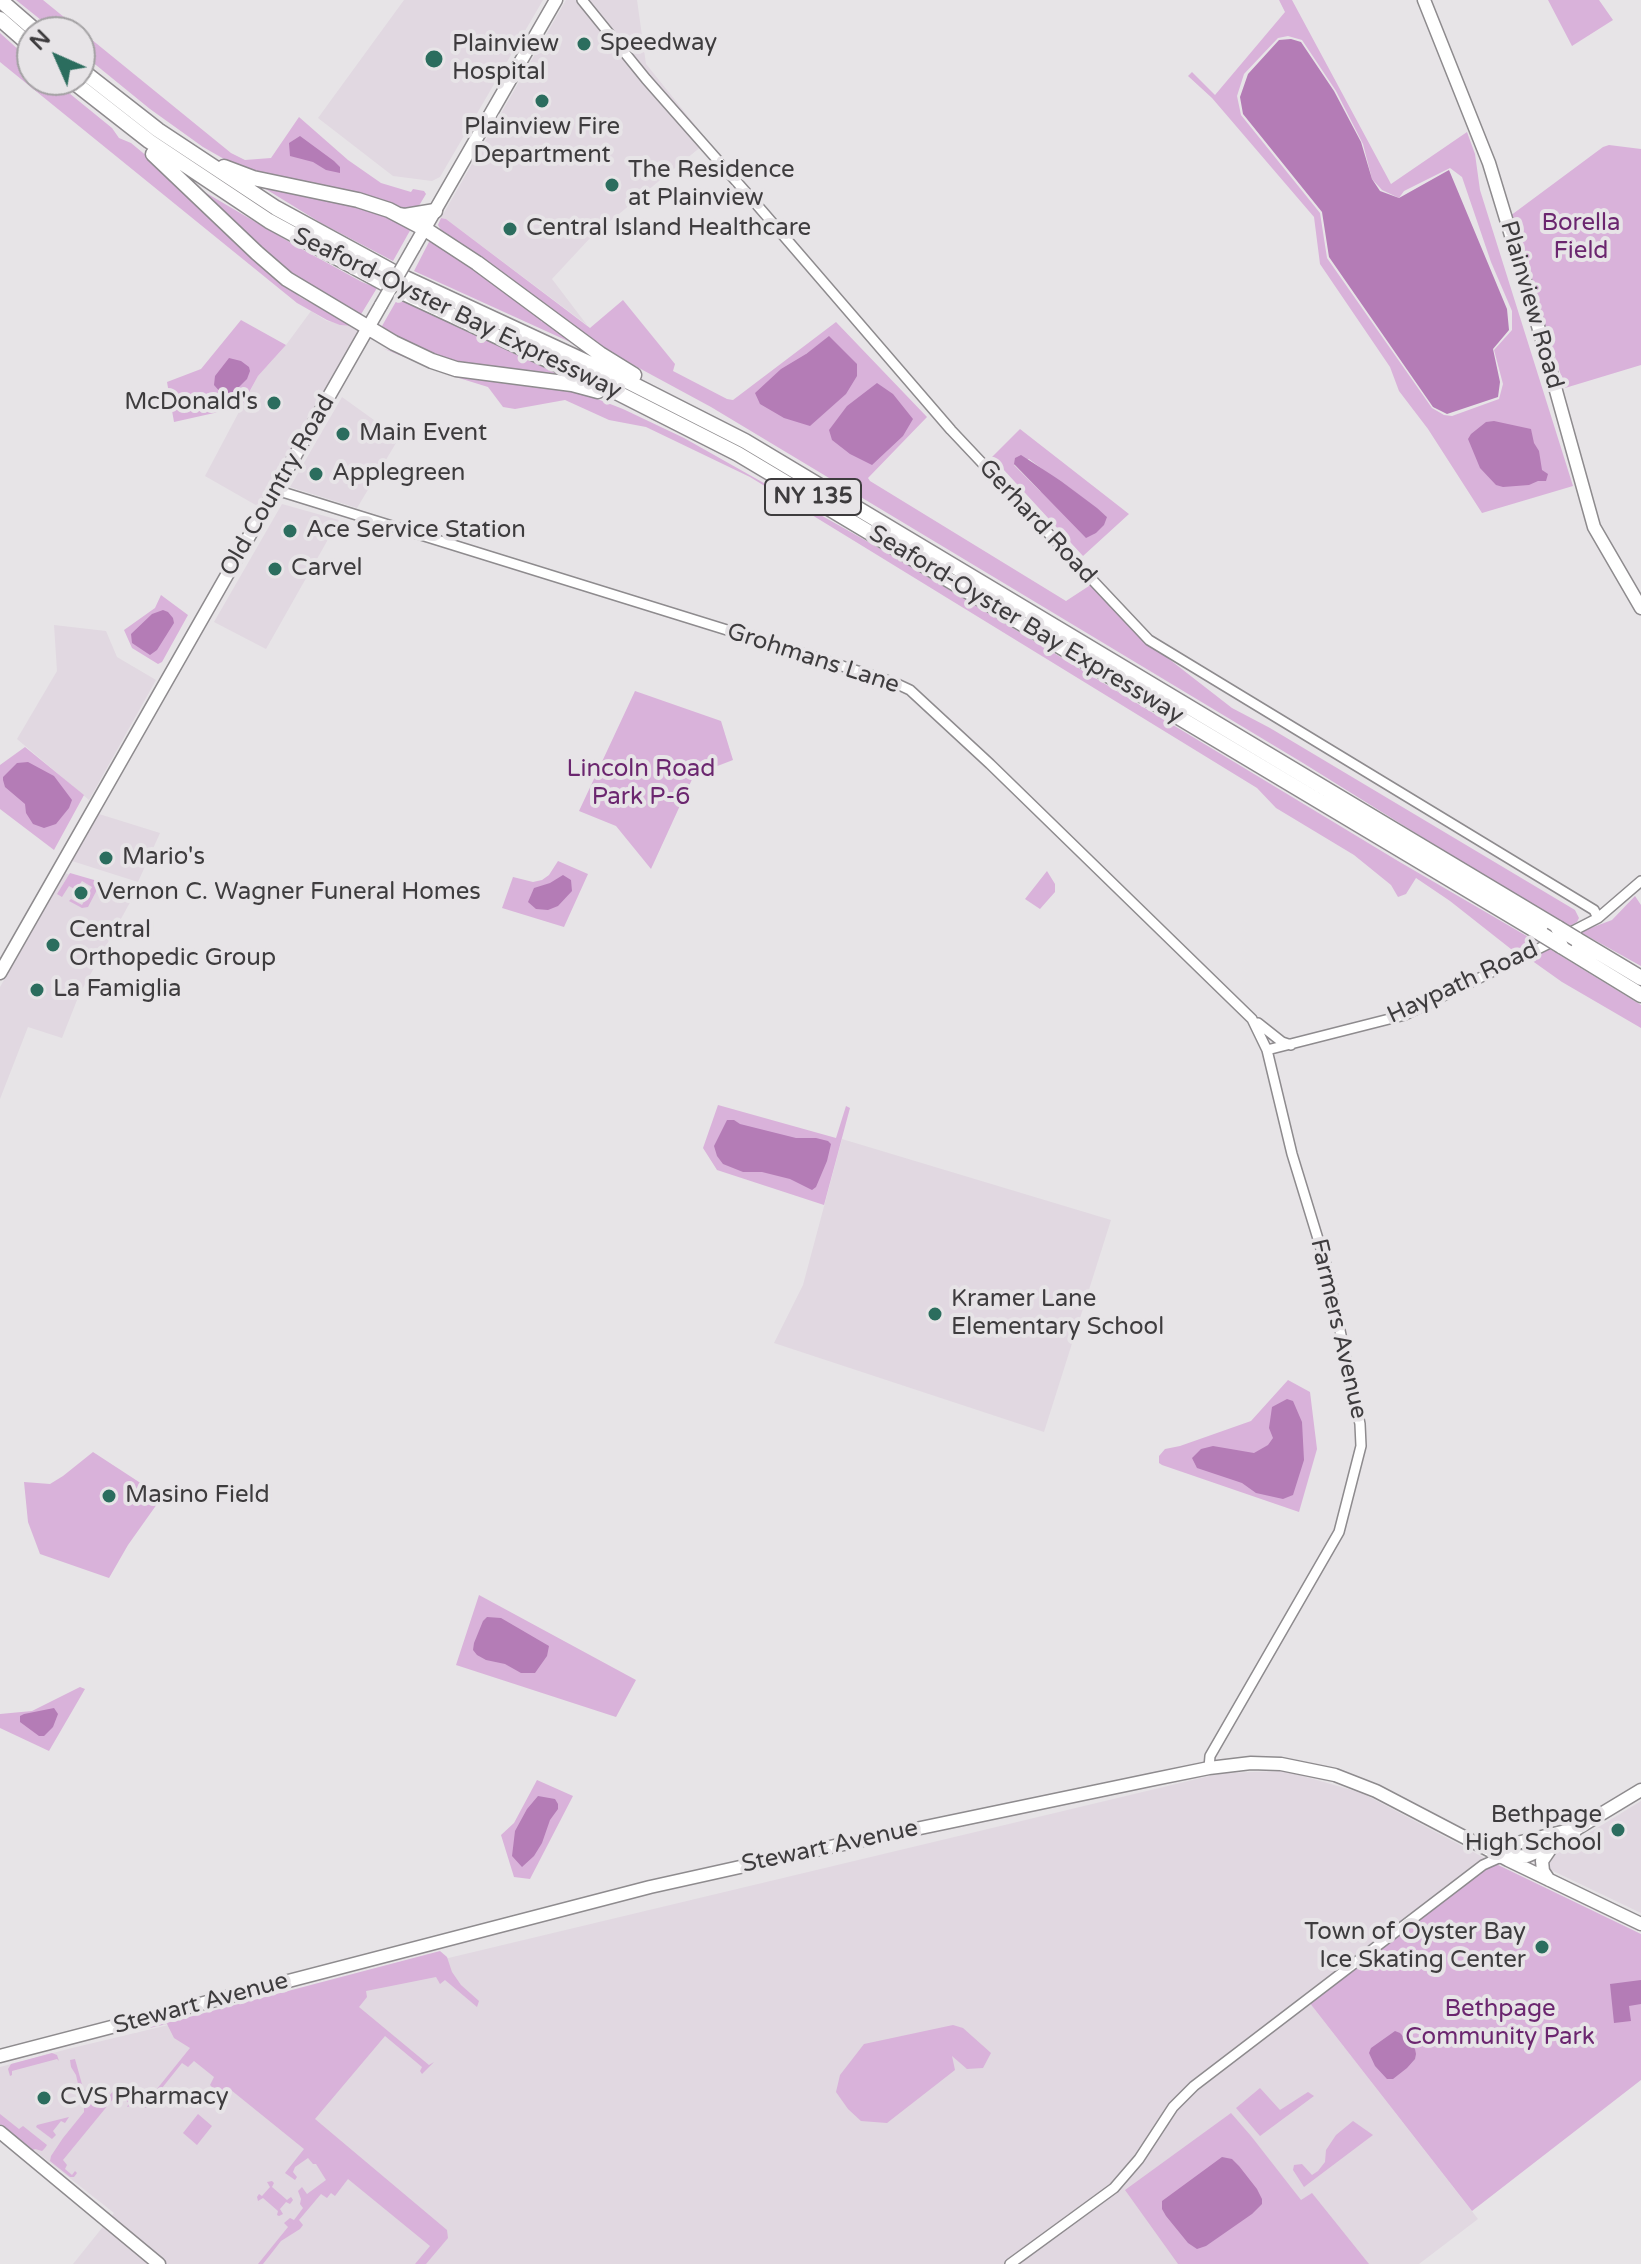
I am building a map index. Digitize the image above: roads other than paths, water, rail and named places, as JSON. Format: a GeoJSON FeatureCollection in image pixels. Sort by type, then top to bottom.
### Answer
{"type":"FeatureCollection","features":[{"type":"Feature","properties":{"kind":"highway"},"geometry":{"type":"LineString","coordinates":[[0,0],[18,16]]}},
{"type":"Feature","properties":{"kind":"highway"},"geometry":{"type":"LineString","coordinates":[[0,19],[16,33]]}},
{"type":"Feature","properties":{"kind":"highway","name":"Seaford-Oyster Bay Expressway"},"geometry":{"type":"LineString","coordinates":[[96,91],[276,208],[359,255],[827,488],[1641,978]]}},
{"type":"Feature","properties":{"kind":"highway"},"geometry":{"type":"LineString","coordinates":[[94,96],[271,266],[301,289],[411,353],[456,369],[590,388],[699,425]]}},
{"type":"Feature","properties":{"kind":"highway","name":"Seaford-Oyster Bay Expressway"},"geometry":{"type":"LineString","coordinates":[[94,96],[111,113],[188,169],[269,221],[393,288],[612,390],[699,425],[1641,995]]}},
{"type":"Feature","properties":{"kind":"highway"},"geometry":{"type":"LineString","coordinates":[[158,130],[237,173],[358,200],[405,216],[435,211]]}},
{"type":"Feature","properties":{"kind":"highway"},"geometry":{"type":"LineString","coordinates":[[391,211],[477,263],[699,425]]}},
{"type":"Feature","properties":{"kind":"main road","name":"Old Country Road"},"geometry":{"type":"LineString","coordinates":[[0,973],[556,0]]}},
{"type":"Feature","properties":{"kind":"main road","name":"Plainview Road"},"geometry":{"type":"LineString","coordinates":[[1424,0],[1489,163],[1594,527],[1641,608]]}},
{"type":"Feature","properties":{"kind":"main road","name":"Stewart Avenue"},"geometry":{"type":"LineString","coordinates":[[0,2056],[650,1887],[1209,1768],[1251,1763],[1281,1764],[1345,1778],[1641,1924]]}},
{"type":"Feature","properties":{"kind":"main road"},"geometry":{"type":"LineString","coordinates":[[1501,1857],[1513,1844],[1578,1828],[1641,1790]]}},
{"type":"Feature","properties":{"kind":"main road"},"geometry":{"type":"LineString","coordinates":[[1501,1857],[1527,1856],[1571,1837],[1578,1828]]}},
{"type":"Feature","properties":{"kind":"main road"},"geometry":{"type":"LineString","coordinates":[[1549,1880],[1543,1871],[1542,1861],[1553,1845]]}},
{"type":"Feature","properties":{"kind":"main road"},"geometry":{"type":"LineString","coordinates":[[0,2132],[159,2264]]}},
{"type":"Feature","properties":{"kind":"street","name":"Gerhard Road"},"geometry":{"type":"LineString","coordinates":[[582,0],[646,79],[951,430],[1149,640],[1594,910],[1598,918]]}},
{"type":"Feature","properties":{"kind":"street","name":"Grohmans Lane"},"geometry":{"type":"LineString","coordinates":[[276,490],[910,690],[1252,1019],[1267,1050]]}},
{"type":"Feature","properties":{"kind":"street","name":"Haypath Road"},"geometry":{"type":"LineString","coordinates":[[1267,1050],[1405,1015],[1598,918],[1641,881]]}},
{"type":"Feature","properties":{"kind":"street"},"geometry":{"type":"LineString","coordinates":[[1252,1019],[1282,1042],[1291,1045]]}},
{"type":"Feature","properties":{"kind":"street","name":"Farmers Avenue"},"geometry":{"type":"LineString","coordinates":[[1209,1768],[1210,1756],[1339,1532],[1361,1446],[1360,1424],[1326,1265],[1292,1154],[1267,1050]]}},
{"type":"Feature","properties":{"kind":"street"},"geometry":{"type":"LineString","coordinates":[[1010,2264],[1114,2188],[1139,2159],[1173,2107],[1194,2086],[1483,1865],[1501,1857]]}},
{"type":"Feature","properties":{"kind":"place","name":"Speedway"},"geometry":{"type":"Point","coordinates":[584,44]}},
{"type":"Feature","properties":{"kind":"place","name":"Plainview Hospital"},"geometry":{"type":"Point","coordinates":[434,59]}},
{"type":"Feature","properties":{"kind":"place","name":"Plainview Fire Department"},"geometry":{"type":"Point","coordinates":[542,101]}},
{"type":"Feature","properties":{"kind":"place","name":"The Residence at Plainview"},"geometry":{"type":"Point","coordinates":[612,185]}},
{"type":"Feature","properties":{"kind":"place","name":"Central Island Healthcare"},"geometry":{"type":"Point","coordinates":[510,229]}},
{"type":"Feature","properties":{"kind":"place","name":"McDonald's"},"geometry":{"type":"Point","coordinates":[274,403]}},
{"type":"Feature","properties":{"kind":"place","name":"Main Event"},"geometry":{"type":"Point","coordinates":[343,434]}},
{"type":"Feature","properties":{"kind":"place","name":"Applegreen"},"geometry":{"type":"Point","coordinates":[316,474]}},
{"type":"Feature","properties":{"kind":"place","name":"Ace Service Station"},"geometry":{"type":"Point","coordinates":[290,531]}},
{"type":"Feature","properties":{"kind":"place","name":"Carvel"},"geometry":{"type":"Point","coordinates":[275,569]}},
{"type":"Feature","properties":{"kind":"place","name":"Mario's"},"geometry":{"type":"Point","coordinates":[106,858]}},
{"type":"Feature","properties":{"kind":"place","name":"Vernon C. Wagner Funeral Homes"},"geometry":{"type":"Point","coordinates":[81,893]}},
{"type":"Feature","properties":{"kind":"place","name":"Central Orthopedic Group"},"geometry":{"type":"Point","coordinates":[53,945]}},
{"type":"Feature","properties":{"kind":"place","name":"La Famiglia"},"geometry":{"type":"Point","coordinates":[37,990]}},
{"type":"Feature","properties":{"kind":"place","name":"Kramer Lane Elementary School"},"geometry":{"type":"Point","coordinates":[935,1314]}},
{"type":"Feature","properties":{"kind":"place","name":"Masino Field"},"geometry":{"type":"Point","coordinates":[109,1496]}},
{"type":"Feature","properties":{"kind":"place","name":"Bethpage High School"},"geometry":{"type":"Point","coordinates":[1618,1830]}},
{"type":"Feature","properties":{"kind":"place","name":"Town of Oyster Bay Ice Skating Center"},"geometry":{"type":"Point","coordinates":[1542,1947]}},
{"type":"Feature","properties":{"kind":"place","name":"CVS Pharmacy"},"geometry":{"type":"Point","coordinates":[44,2098]}},
{"type":"Feature","properties":{"kind":"park label","name":"Borella Field"},"geometry":{"type":"Point","coordinates":[1581,238]}},
{"type":"Feature","properties":{"kind":"park label","name":"Lincoln Road Park P-6"},"geometry":{"type":"Point","coordinates":[641,784]}},
{"type":"Feature","properties":{"kind":"park label","name":"Bethpage Community Park"},"geometry":{"type":"Point","coordinates":[1500,2024]}}]}
